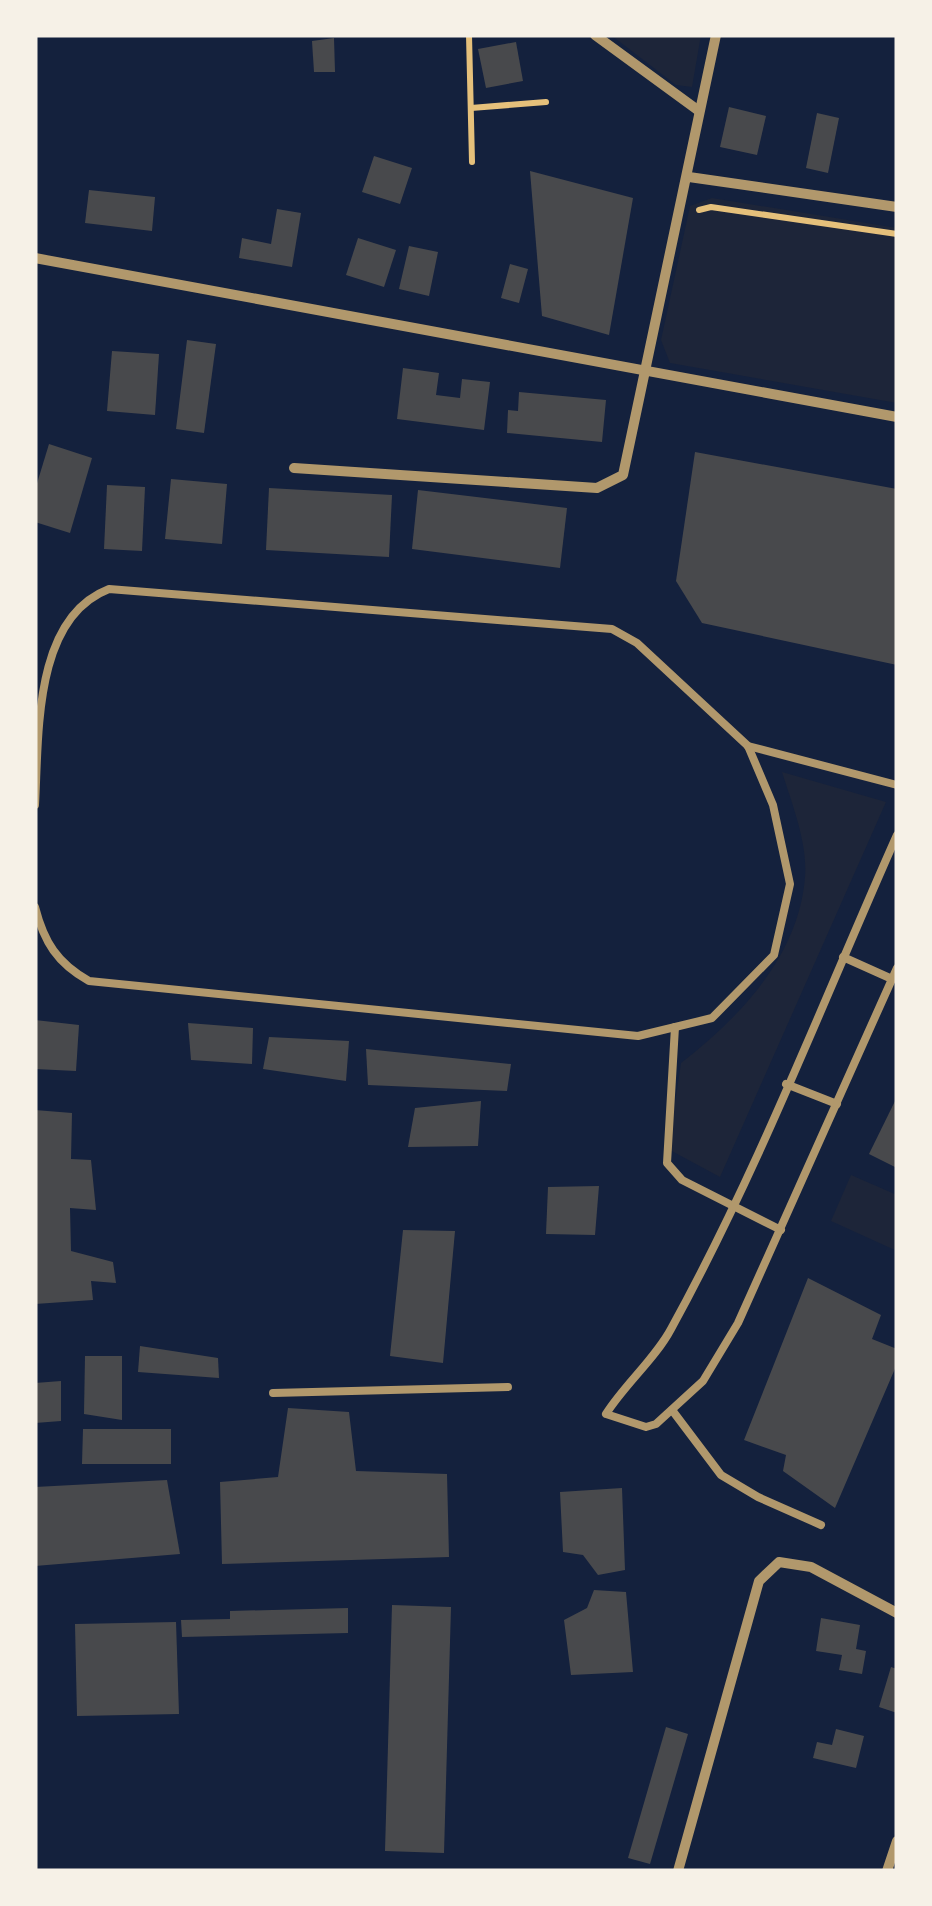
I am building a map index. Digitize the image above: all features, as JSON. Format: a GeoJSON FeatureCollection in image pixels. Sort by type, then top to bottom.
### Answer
{"type":"FeatureCollection","features":[{"type":"Feature","properties":{"kind":"street"},"geometry":{"type":"LineString","coordinates":[[595,35],[699,111]]}},
{"type":"Feature","properties":{"kind":"street"},"geometry":{"type":"LineString","coordinates":[[294,468],[597,488],[623,476],[716,35]]}},
{"type":"Feature","properties":{"kind":"street"},"geometry":{"type":"LineString","coordinates":[[689,177],[897,207]]}},
{"type":"Feature","properties":{"kind":"street"},"geometry":{"type":"LineString","coordinates":[[35,258],[897,416]]}},
{"type":"Feature","properties":{"kind":"street"},"geometry":{"type":"LineString","coordinates":[[678,1871],[759,1582],[779,1562],[812,1567],[897,1613]]}},
{"type":"Feature","properties":{"kind":"street"},"geometry":{"type":"LineString","coordinates":[[887,1871],[897,1841]]}},
{"type":"Feature","properties":{"kind":"lane"},"geometry":{"type":"LineString","coordinates":[[35,804],[40,705],[63,622],[86,598],[109,588],[612,629],[637,643],[748,746],[772,805],[790,884],[774,954],[712,1018],[638,1036],[89,980],[64,966],[55,955],[35,907]]}},
{"type":"Feature","properties":{"kind":"lane"},"geometry":{"type":"LineString","coordinates":[[748,746],[897,785]]}},
{"type":"Feature","properties":{"kind":"lane"},"geometry":{"type":"LineString","coordinates":[[897,835],[669,1334],[628,1379],[606,1414],[646,1427],[672,1410],[703,1381],[738,1323],[897,968]]}},
{"type":"Feature","properties":{"kind":"lane"},"geometry":{"type":"LineString","coordinates":[[843,957],[892,980]]}},
{"type":"Feature","properties":{"kind":"lane"},"geometry":{"type":"LineString","coordinates":[[675,1027],[667,1163],[682,1180],[781,1230]]}},
{"type":"Feature","properties":{"kind":"lane"},"geometry":{"type":"LineString","coordinates":[[786,1084],[836,1104]]}},
{"type":"Feature","properties":{"kind":"lane"},"geometry":{"type":"LineString","coordinates":[[273,1393],[508,1387]]}},
{"type":"Feature","properties":{"kind":"lane"},"geometry":{"type":"LineString","coordinates":[[672,1410],[721,1475],[758,1498],[821,1525]]}},
{"type":"Feature","properties":{"kind":"path"},"geometry":{"type":"LineString","coordinates":[[469,35],[472,162]]}},
{"type":"Feature","properties":{"kind":"path"},"geometry":{"type":"LineString","coordinates":[[471,108],[546,102]]}},
{"type":"Feature","properties":{"kind":"path"},"geometry":{"type":"LineString","coordinates":[[692,217],[711,206],[897,234]]}},
{"type":"Feature","properties":{"kind":"shaded area"},"geometry":{"type":"Polygon","coordinates":[[[611,35],[701,35],[692,87],[676,85],[611,35]]]}},
{"type":"Feature","properties":{"kind":"shaded area"},"geometry":{"type":"Polygon","coordinates":[[[712,198],[897,228],[897,403],[670,363],[661,340],[690,206],[712,198]]]}},
{"type":"Feature","properties":{"kind":"shaded area"},"geometry":{"type":"Polygon","coordinates":[[[782,772],[886,802],[720,1177],[668,1149],[681,1063],[744,1005],[778,959],[791,933],[800,906],[805,864],[782,772]]]}},
{"type":"Feature","properties":{"kind":"shaded area"},"geometry":{"type":"Polygon","coordinates":[[[851,1175],[897,1195],[897,1251],[831,1221],[851,1175]]]}},
{"type":"Feature","properties":{"kind":"building"},"geometry":{"type":"Polygon","coordinates":[[[334,38],[335,72],[314,72],[312,41],[334,38]]]}},
{"type":"Feature","properties":{"kind":"building"},"geometry":{"type":"Polygon","coordinates":[[[516,42],[523,81],[486,88],[478,49],[516,42]]]}},
{"type":"Feature","properties":{"kind":"building"},"geometry":{"type":"Polygon","coordinates":[[[729,107],[766,116],[757,155],[720,147],[729,107]]]}},
{"type":"Feature","properties":{"kind":"building"},"geometry":{"type":"Polygon","coordinates":[[[817,113],[839,118],[828,173],[806,168],[817,113]]]}},
{"type":"Feature","properties":{"kind":"building"},"geometry":{"type":"Polygon","coordinates":[[[374,156],[412,168],[400,204],[362,192],[374,156]]]}},
{"type":"Feature","properties":{"kind":"building"},"geometry":{"type":"Polygon","coordinates":[[[530,171],[633,198],[609,335],[542,316],[530,171]]]}},
{"type":"Feature","properties":{"kind":"building"},"geometry":{"type":"Polygon","coordinates":[[[89,190],[155,197],[152,231],[85,223],[89,190]]]}},
{"type":"Feature","properties":{"kind":"building"},"geometry":{"type":"Polygon","coordinates":[[[277,209],[301,213],[292,267],[239,258],[242,238],[271,244],[277,209]]]}},
{"type":"Feature","properties":{"kind":"building"},"geometry":{"type":"Polygon","coordinates":[[[358,238],[396,250],[384,287],[346,275],[358,238]]]}},
{"type":"Feature","properties":{"kind":"building"},"geometry":{"type":"Polygon","coordinates":[[[409,246],[438,252],[429,296],[399,289],[409,246]]]}},
{"type":"Feature","properties":{"kind":"building"},"geometry":{"type":"Polygon","coordinates":[[[510,264],[528,269],[519,303],[501,298],[510,264]]]}},
{"type":"Feature","properties":{"kind":"building"},"geometry":{"type":"Polygon","coordinates":[[[187,340],[216,344],[204,433],[176,429],[187,340]]]}},
{"type":"Feature","properties":{"kind":"building"},"geometry":{"type":"Polygon","coordinates":[[[112,351],[159,354],[155,415],[107,411],[112,351]]]}},
{"type":"Feature","properties":{"kind":"building"},"geometry":{"type":"Polygon","coordinates":[[[403,368],[439,373],[436,395],[460,398],[462,379],[490,382],[484,430],[397,419],[403,368]]]}},
{"type":"Feature","properties":{"kind":"building"},"geometry":{"type":"Polygon","coordinates":[[[519,392],[606,400],[602,442],[507,433],[508,410],[518,411],[519,392]]]}},
{"type":"Feature","properties":{"kind":"building"},"geometry":{"type":"Polygon","coordinates":[[[49,444],[92,458],[70,533],[35,522],[35,490],[49,444]]]}},
{"type":"Feature","properties":{"kind":"building"},"geometry":{"type":"Polygon","coordinates":[[[695,452],[897,489],[897,665],[702,623],[676,581],[695,452]]]}},
{"type":"Feature","properties":{"kind":"building"},"geometry":{"type":"Polygon","coordinates":[[[171,479],[227,484],[222,544],[165,539],[171,479]]]}},
{"type":"Feature","properties":{"kind":"building"},"geometry":{"type":"Polygon","coordinates":[[[107,485],[145,487],[142,551],[104,549],[107,485]]]}},
{"type":"Feature","properties":{"kind":"building"},"geometry":{"type":"Polygon","coordinates":[[[269,488],[392,495],[389,557],[266,550],[269,488]]]}},
{"type":"Feature","properties":{"kind":"building"},"geometry":{"type":"Polygon","coordinates":[[[418,490],[567,508],[560,568],[412,549],[418,490]]]}},
{"type":"Feature","properties":{"kind":"building"},"geometry":{"type":"Polygon","coordinates":[[[35,1020],[79,1025],[76,1071],[35,1069],[35,1020]]]}},
{"type":"Feature","properties":{"kind":"building"},"geometry":{"type":"Polygon","coordinates":[[[188,1023],[253,1028],[252,1064],[191,1060],[188,1023]]]}},
{"type":"Feature","properties":{"kind":"building"},"geometry":{"type":"Polygon","coordinates":[[[269,1037],[349,1041],[346,1081],[263,1069],[269,1037]]]}},
{"type":"Feature","properties":{"kind":"building"},"geometry":{"type":"Polygon","coordinates":[[[366,1049],[511,1064],[507,1091],[368,1085],[366,1049]]]}},
{"type":"Feature","properties":{"kind":"building"},"geometry":{"type":"Polygon","coordinates":[[[897,1097],[897,1168],[869,1154],[897,1097]]]}},
{"type":"Feature","properties":{"kind":"building"},"geometry":{"type":"Polygon","coordinates":[[[481,1101],[478,1146],[408,1147],[415,1108],[481,1101]]]}},
{"type":"Feature","properties":{"kind":"building"},"geometry":{"type":"Polygon","coordinates":[[[35,1110],[72,1113],[71,1159],[91,1160],[96,1210],[70,1208],[71,1251],[113,1262],[116,1283],[91,1281],[93,1300],[35,1304],[35,1110]]]}},
{"type":"Feature","properties":{"kind":"building"},"geometry":{"type":"Polygon","coordinates":[[[599,1186],[595,1235],[546,1234],[548,1187],[599,1186]]]}},
{"type":"Feature","properties":{"kind":"building"},"geometry":{"type":"Polygon","coordinates":[[[403,1230],[455,1231],[443,1363],[390,1356],[403,1230]]]}},
{"type":"Feature","properties":{"kind":"building"},"geometry":{"type":"Polygon","coordinates":[[[808,1278],[881,1315],[872,1339],[897,1349],[897,1364],[835,1508],[783,1471],[786,1455],[744,1440],[808,1278]]]}},
{"type":"Feature","properties":{"kind":"building"},"geometry":{"type":"Polygon","coordinates":[[[140,1346],[218,1358],[219,1378],[138,1372],[140,1346]]]}},
{"type":"Feature","properties":{"kind":"building"},"geometry":{"type":"Polygon","coordinates":[[[85,1356],[122,1356],[122,1420],[84,1414],[85,1356]]]}},
{"type":"Feature","properties":{"kind":"building"},"geometry":{"type":"Polygon","coordinates":[[[61,1381],[61,1421],[35,1423],[35,1383],[61,1381]]]}},
{"type":"Feature","properties":{"kind":"building"},"geometry":{"type":"Polygon","coordinates":[[[288,1408],[349,1412],[356,1471],[447,1474],[449,1557],[222,1564],[220,1482],[278,1477],[288,1408]]]}},
{"type":"Feature","properties":{"kind":"building"},"geometry":{"type":"Polygon","coordinates":[[[83,1429],[171,1429],[171,1464],[82,1464],[83,1429]]]}},
{"type":"Feature","properties":{"kind":"building"},"geometry":{"type":"Polygon","coordinates":[[[167,1480],[180,1554],[35,1566],[35,1487],[167,1480]]]}},
{"type":"Feature","properties":{"kind":"building"},"geometry":{"type":"Polygon","coordinates":[[[622,1488],[625,1570],[598,1575],[583,1555],[563,1552],[560,1492],[622,1488]]]}},
{"type":"Feature","properties":{"kind":"building"},"geometry":{"type":"Polygon","coordinates":[[[594,1590],[626,1592],[633,1672],[571,1675],[564,1620],[587,1608],[594,1590]]]}},
{"type":"Feature","properties":{"kind":"building"},"geometry":{"type":"Polygon","coordinates":[[[392,1605],[451,1607],[444,1853],[385,1851],[392,1605]]]}},
{"type":"Feature","properties":{"kind":"building"},"geometry":{"type":"Polygon","coordinates":[[[348,1608],[348,1633],[182,1637],[181,1620],[230,1619],[230,1611],[348,1608]]]}},
{"type":"Feature","properties":{"kind":"building"},"geometry":{"type":"Polygon","coordinates":[[[821,1618],[860,1625],[856,1649],[866,1651],[862,1674],[839,1670],[842,1655],[816,1651],[821,1618]]]}},
{"type":"Feature","properties":{"kind":"building"},"geometry":{"type":"Polygon","coordinates":[[[176,1622],[179,1714],[77,1716],[75,1624],[176,1622]]]}},
{"type":"Feature","properties":{"kind":"building"},"geometry":{"type":"Polygon","coordinates":[[[891,1667],[897,1669],[897,1713],[879,1707],[891,1667]]]}},
{"type":"Feature","properties":{"kind":"building"},"geometry":{"type":"Polygon","coordinates":[[[666,1727],[688,1734],[650,1864],[628,1858],[666,1727]]]}},
{"type":"Feature","properties":{"kind":"building"},"geometry":{"type":"Polygon","coordinates":[[[836,1729],[864,1736],[856,1768],[813,1758],[817,1742],[832,1745],[836,1729]]]}}]}
